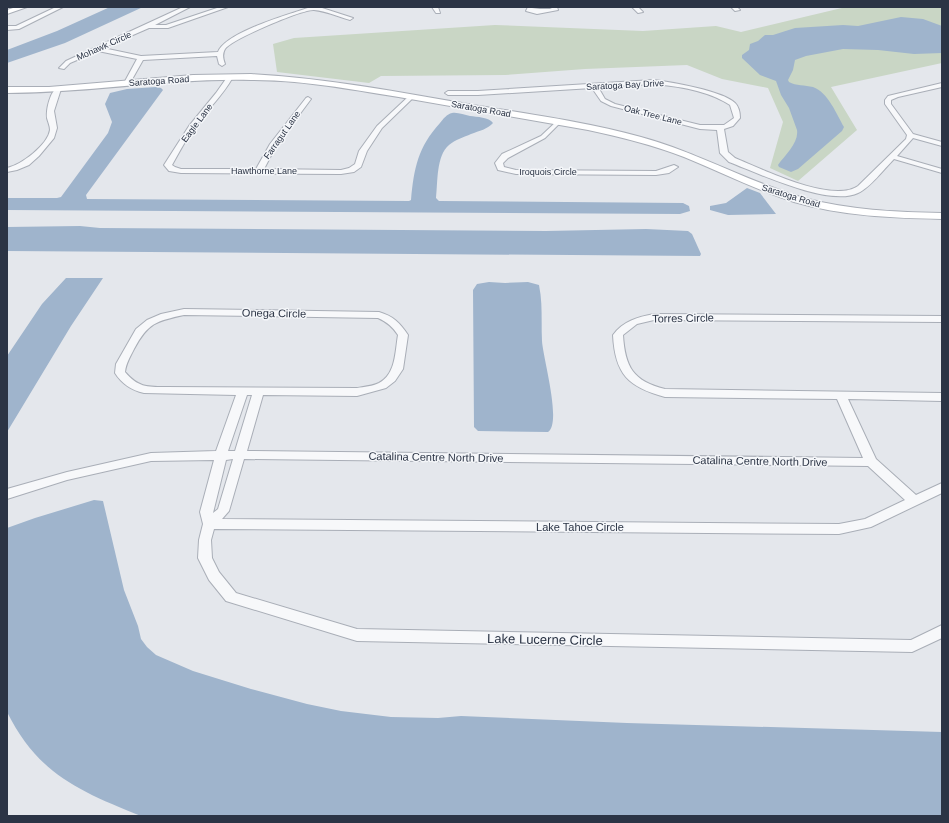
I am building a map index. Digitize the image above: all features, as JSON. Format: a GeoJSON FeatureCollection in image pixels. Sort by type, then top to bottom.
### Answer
{"type":"FeatureCollection","features":[{"type":"Feature","properties":{"kind":"street"},"geometry":{"type":"LineString","coordinates":[[7,8],[12,7]]}},
{"type":"Feature","properties":{"kind":"street"},"geometry":{"type":"LineString","coordinates":[[7,12],[23,7]]}},
{"type":"Feature","properties":{"kind":"street"},"geometry":{"type":"LineString","coordinates":[[7,28],[17,28],[38,16],[60,7]]}},
{"type":"Feature","properties":{"kind":"street","name":"Mohawk Circle"},"geometry":{"type":"LineString","coordinates":[[62,68],[68,62],[99,49],[187,7]]}},
{"type":"Feature","properties":{"kind":"street","name":"Mohawk Circle"},"geometry":{"type":"LineString","coordinates":[[148,26],[166,27],[225,7]]}},
{"type":"Feature","properties":{"kind":"street"},"geometry":{"type":"LineString","coordinates":[[545,7],[530,8],[528,10],[537,12],[555,10],[555,8],[551,7]]}},
{"type":"Feature","properties":{"kind":"street"},"geometry":{"type":"LineString","coordinates":[[635,7],[640,12]]}},
{"type":"Feature","properties":{"kind":"street"},"geometry":{"type":"LineString","coordinates":[[222,64],[220,54],[224,47],[238,37],[315,8],[350,18]]}},
{"type":"Feature","properties":{"kind":"street"},"geometry":{"type":"LineString","coordinates":[[99,49],[141,58],[220,54]]}},
{"type":"Feature","properties":{"kind":"street"},"geometry":{"type":"LineString","coordinates":[[131,83],[141,58]]}},
{"type":"Feature","properties":{"kind":"street"},"geometry":{"type":"LineString","coordinates":[[131,83],[149,58]]}},
{"type":"Feature","properties":{"kind":"street","name":"Saratoga Road"},"geometry":{"type":"LineString","coordinates":[[7,90],[58,89],[230,77],[312,81],[608,131],[649,142],[687,155],[763,187],[800,200],[858,212],[942,216]]}},
{"type":"Feature","properties":{"kind":"street","name":"Eagle Lane"},"geometry":{"type":"LineString","coordinates":[[172,169],[168,165],[188,132],[221,92],[230,77]]}},
{"type":"Feature","properties":{"kind":"street","name":"Saratoga Bay Drive"},"geometry":{"type":"LineString","coordinates":[[448,93],[478,93],[663,83],[719,97],[732,104],[737,118],[733,124],[720,128]]}},
{"type":"Feature","properties":{"kind":"street"},"geometry":{"type":"LineString","coordinates":[[942,85],[896,95],[888,99],[888,104],[911,135],[942,144]]}},
{"type":"Feature","properties":{"kind":"street","name":"Oak Tree Lane"},"geometry":{"type":"LineString","coordinates":[[594,86],[603,100],[613,105],[700,127],[720,128]]}},
{"type":"Feature","properties":{"kind":"street"},"geometry":{"type":"LineString","coordinates":[[7,170],[26,164],[50,138],[54,131],[54,127],[50,119],[50,111],[58,89]]}},
{"type":"Feature","properties":{"kind":"street","name":"Hawthorne Lane"},"geometry":{"type":"LineString","coordinates":[[172,169],[181,171],[341,172],[355,168],[371,138],[379,127],[411,97]]}},
{"type":"Feature","properties":{"kind":"street","name":"Farragut Lane"},"geometry":{"type":"LineString","coordinates":[[259,171],[273,146],[308,99]]}},
{"type":"Feature","properties":{"kind":"street","name":"Iroquois Circle"},"geometry":{"type":"LineString","coordinates":[[558,122],[543,137],[505,156],[499,163],[501,168],[516,172],[656,173],[666,172],[674,167]]}},
{"type":"Feature","properties":{"kind":"street"},"geometry":{"type":"LineString","coordinates":[[720,128],[724,153],[732,160],[779,179],[828,193],[845,194],[858,190],[893,157],[909,140],[911,135]]}},
{"type":"Feature","properties":{"kind":"street"},"geometry":{"type":"LineString","coordinates":[[893,157],[942,171]]}},
{"type":"Feature","properties":{"kind":"street","name":"Onega Circle"},"geometry":{"type":"LineString","coordinates":[[184,312],[379,315],[388,319],[397,326],[402,335],[398,369],[391,379],[382,386],[357,392],[244,391],[165,391],[136,389],[129,385],[120,373],[121,364],[139,331],[150,322],[164,316],[184,312]]}},
{"type":"Feature","properties":{"kind":"street","name":"Torres Circle"},"geometry":{"type":"LineString","coordinates":[[942,319],[654,317],[640,320],[628,325],[618,335],[620,355],[626,371],[637,383],[655,391],[675,394],[942,397]]}},
{"type":"Feature","properties":{"kind":"street"},"geometry":{"type":"LineString","coordinates":[[222,455],[244,391]]}},
{"type":"Feature","properties":{"kind":"street"},"geometry":{"type":"LineString","coordinates":[[209,524],[222,511],[259,391]]}},
{"type":"Feature","properties":{"kind":"street"},"geometry":{"type":"LineString","coordinates":[[841,396],[871,462],[914,501]]}},
{"type":"Feature","properties":{"kind":"street","name":"Lake Lucerne Circle"},"geometry":{"type":"LineString","coordinates":[[222,455],[206,512],[209,524],[205,540],[205,558],[214,576],[231,597],[357,635],[912,646],[942,631]]}},
{"type":"Feature","properties":{"kind":"street","name":"Catalina Centre North Drive"},"geometry":{"type":"LineString","coordinates":[[7,494],[67,476],[151,457],[240,455],[871,462]]}},
{"type":"Feature","properties":{"kind":"street","name":"Lake Tahoe Circle"},"geometry":{"type":"LineString","coordinates":[[209,524],[839,529],[867,524],[942,488]]}},
{"type":"Feature","properties":{"kind":"green space"},"geometry":{"type":"Polygon","coordinates":[[[846,7],[942,7],[942,63],[831,87],[857,130],[798,181],[770,168],[783,122],[768,88],[722,79],[687,65],[585,69],[505,75],[381,76],[369,83],[277,72],[273,44],[294,38],[495,25],[643,31],[716,26],[741,32],[846,7]]]}},
{"type":"Feature","properties":{"kind":"water"},"geometry":{"type":"Polygon","coordinates":[[[110,7],[143,7],[65,43],[7,63],[7,50],[57,31],[110,7]]]}},
{"type":"Feature","properties":{"kind":"water"},"geometry":{"type":"Polygon","coordinates":[[[901,17],[923,19],[942,26],[942,53],[914,54],[878,50],[843,49],[806,56],[795,60],[793,70],[788,80],[789,82],[813,87],[823,94],[832,104],[844,127],[842,131],[798,169],[791,172],[779,167],[778,165],[796,140],[797,130],[789,108],[781,95],[776,81],[760,75],[742,58],[742,55],[749,50],[750,44],[758,41],[765,35],[773,35],[795,28],[843,25],[858,26],[901,17]]]}},
{"type":"Feature","properties":{"kind":"water"},"geometry":{"type":"Polygon","coordinates":[[[156,87],[163,90],[86,195],[87,199],[409,201],[411,200],[418,158],[422,149],[433,132],[448,114],[459,113],[486,118],[493,123],[486,128],[454,142],[445,150],[438,170],[436,198],[439,201],[683,203],[689,206],[690,211],[680,214],[7,210],[7,198],[61,197],[108,133],[112,122],[105,104],[110,93],[127,89],[156,87]]]}},
{"type":"Feature","properties":{"kind":"water"},"geometry":{"type":"Polygon","coordinates":[[[747,188],[760,193],[776,214],[728,215],[710,210],[710,206],[726,203],[747,188]]]}},
{"type":"Feature","properties":{"kind":"water"},"geometry":{"type":"Polygon","coordinates":[[[80,226],[100,228],[546,231],[646,229],[688,231],[692,234],[701,254],[700,256],[7,251],[7,227],[80,226]]]}},
{"type":"Feature","properties":{"kind":"water"},"geometry":{"type":"Polygon","coordinates":[[[66,278],[103,278],[71,326],[7,432],[7,356],[42,304],[66,278]]]}},
{"type":"Feature","properties":{"kind":"water"},"geometry":{"type":"Polygon","coordinates":[[[489,282],[528,282],[539,285],[542,341],[553,404],[552,426],[548,432],[478,431],[474,427],[473,290],[477,284],[489,282]]]}},
{"type":"Feature","properties":{"kind":"water"},"geometry":{"type":"Polygon","coordinates":[[[94,500],[103,501],[124,590],[138,626],[141,639],[156,655],[193,671],[307,704],[341,711],[391,717],[438,718],[461,716],[627,723],[942,732],[942,816],[141,816],[98,798],[62,778],[32,751],[19,733],[7,712],[7,528],[94,500]]]}}]}
